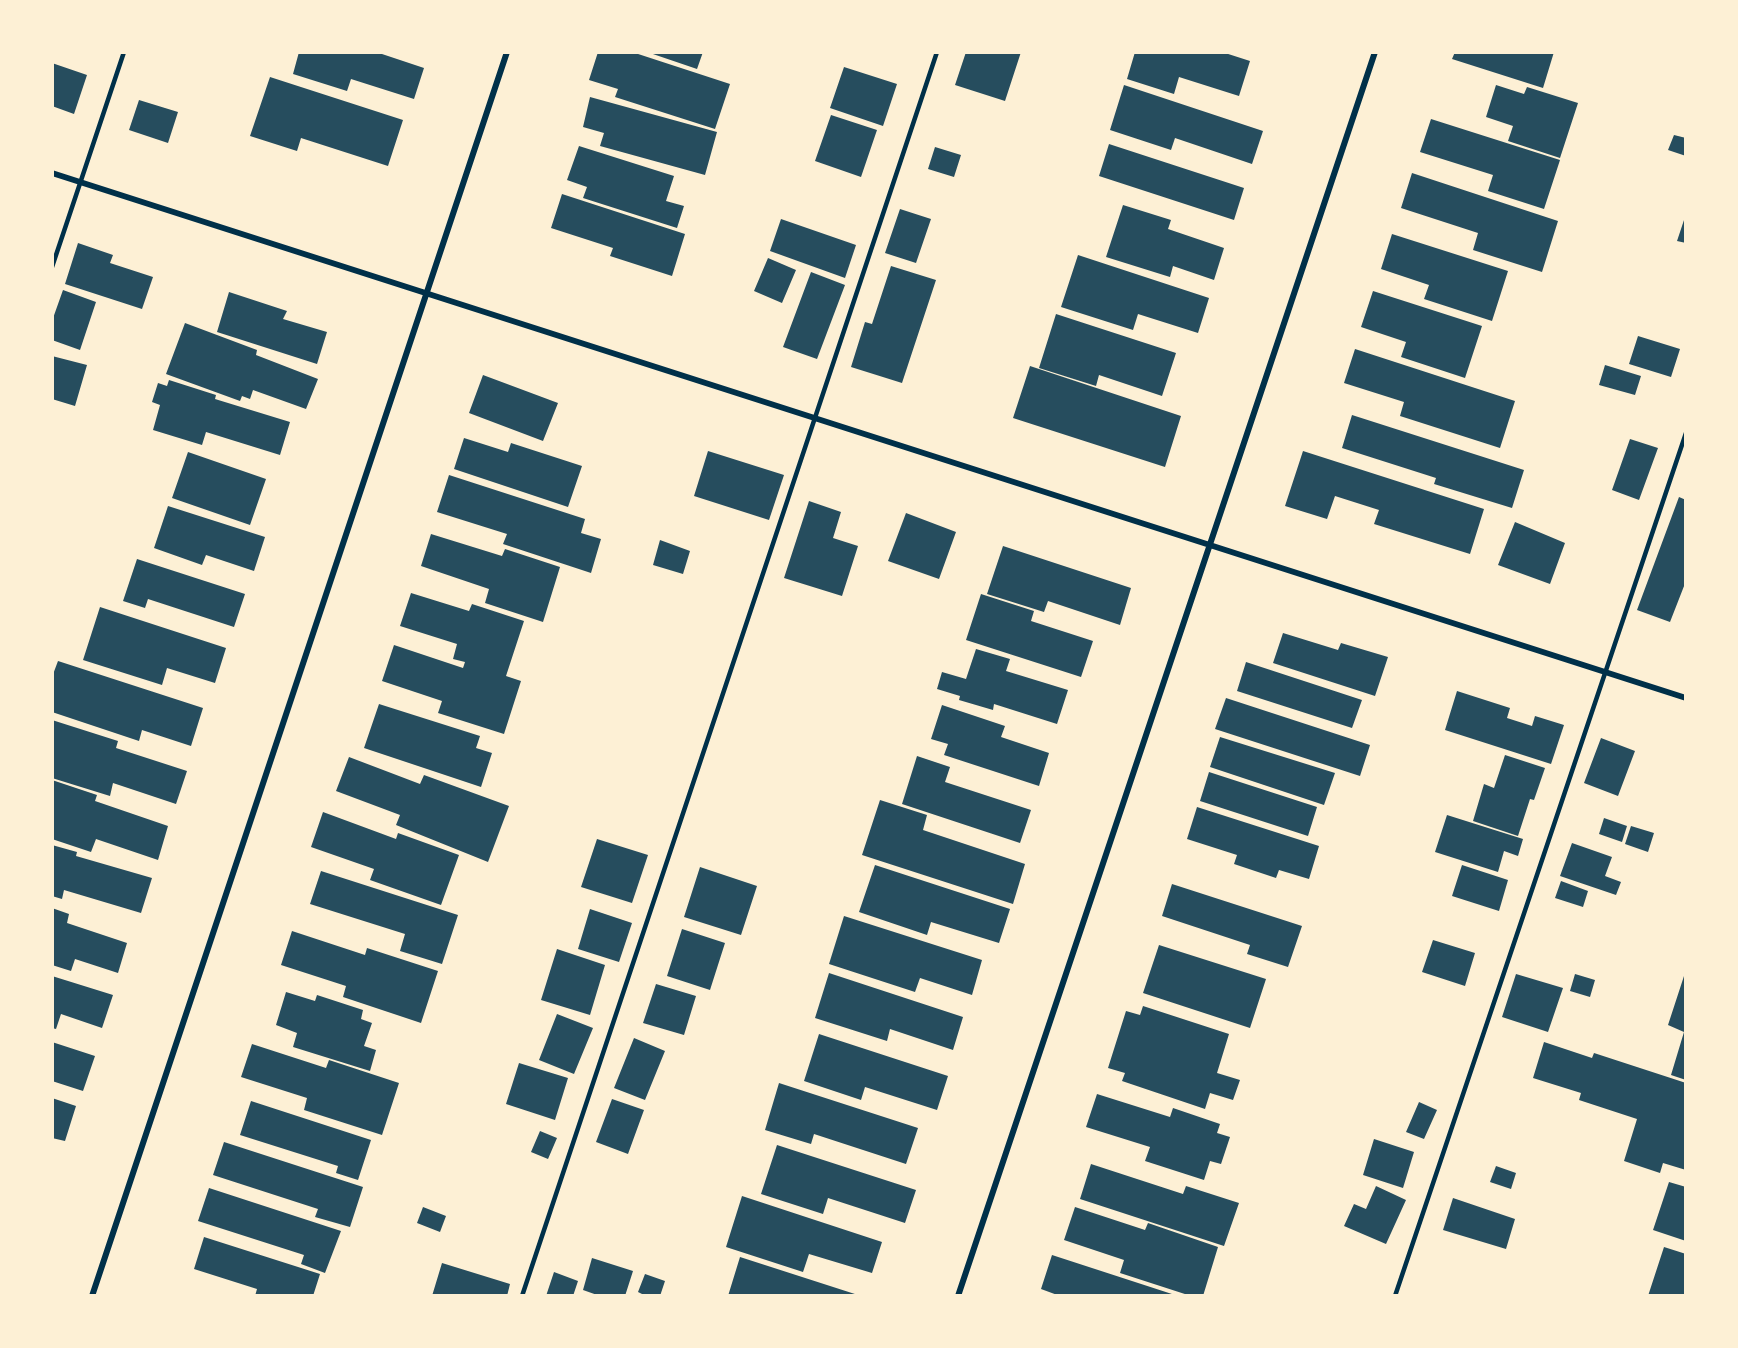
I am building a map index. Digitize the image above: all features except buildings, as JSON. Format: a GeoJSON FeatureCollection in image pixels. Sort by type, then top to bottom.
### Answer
{"type":"FeatureCollection","features":[{"type":"Feature","properties":{"kind":"street"},"geometry":{"type":"LineString","coordinates":[[92,1296],[507,52]]}},
{"type":"Feature","properties":{"kind":"street"},"geometry":{"type":"LineString","coordinates":[[958,1296],[1375,52]]}},
{"type":"Feature","properties":{"kind":"street"},"geometry":{"type":"LineString","coordinates":[[52,173],[1686,698]]}},
{"type":"Feature","properties":{"kind":"lane"},"geometry":{"type":"LineString","coordinates":[[52,267],[124,52]]}},
{"type":"Feature","properties":{"kind":"lane"},"geometry":{"type":"LineString","coordinates":[[522,1296],[937,52]]}},
{"type":"Feature","properties":{"kind":"lane"},"geometry":{"type":"LineString","coordinates":[[1395,1296],[1686,433]]}}]}
